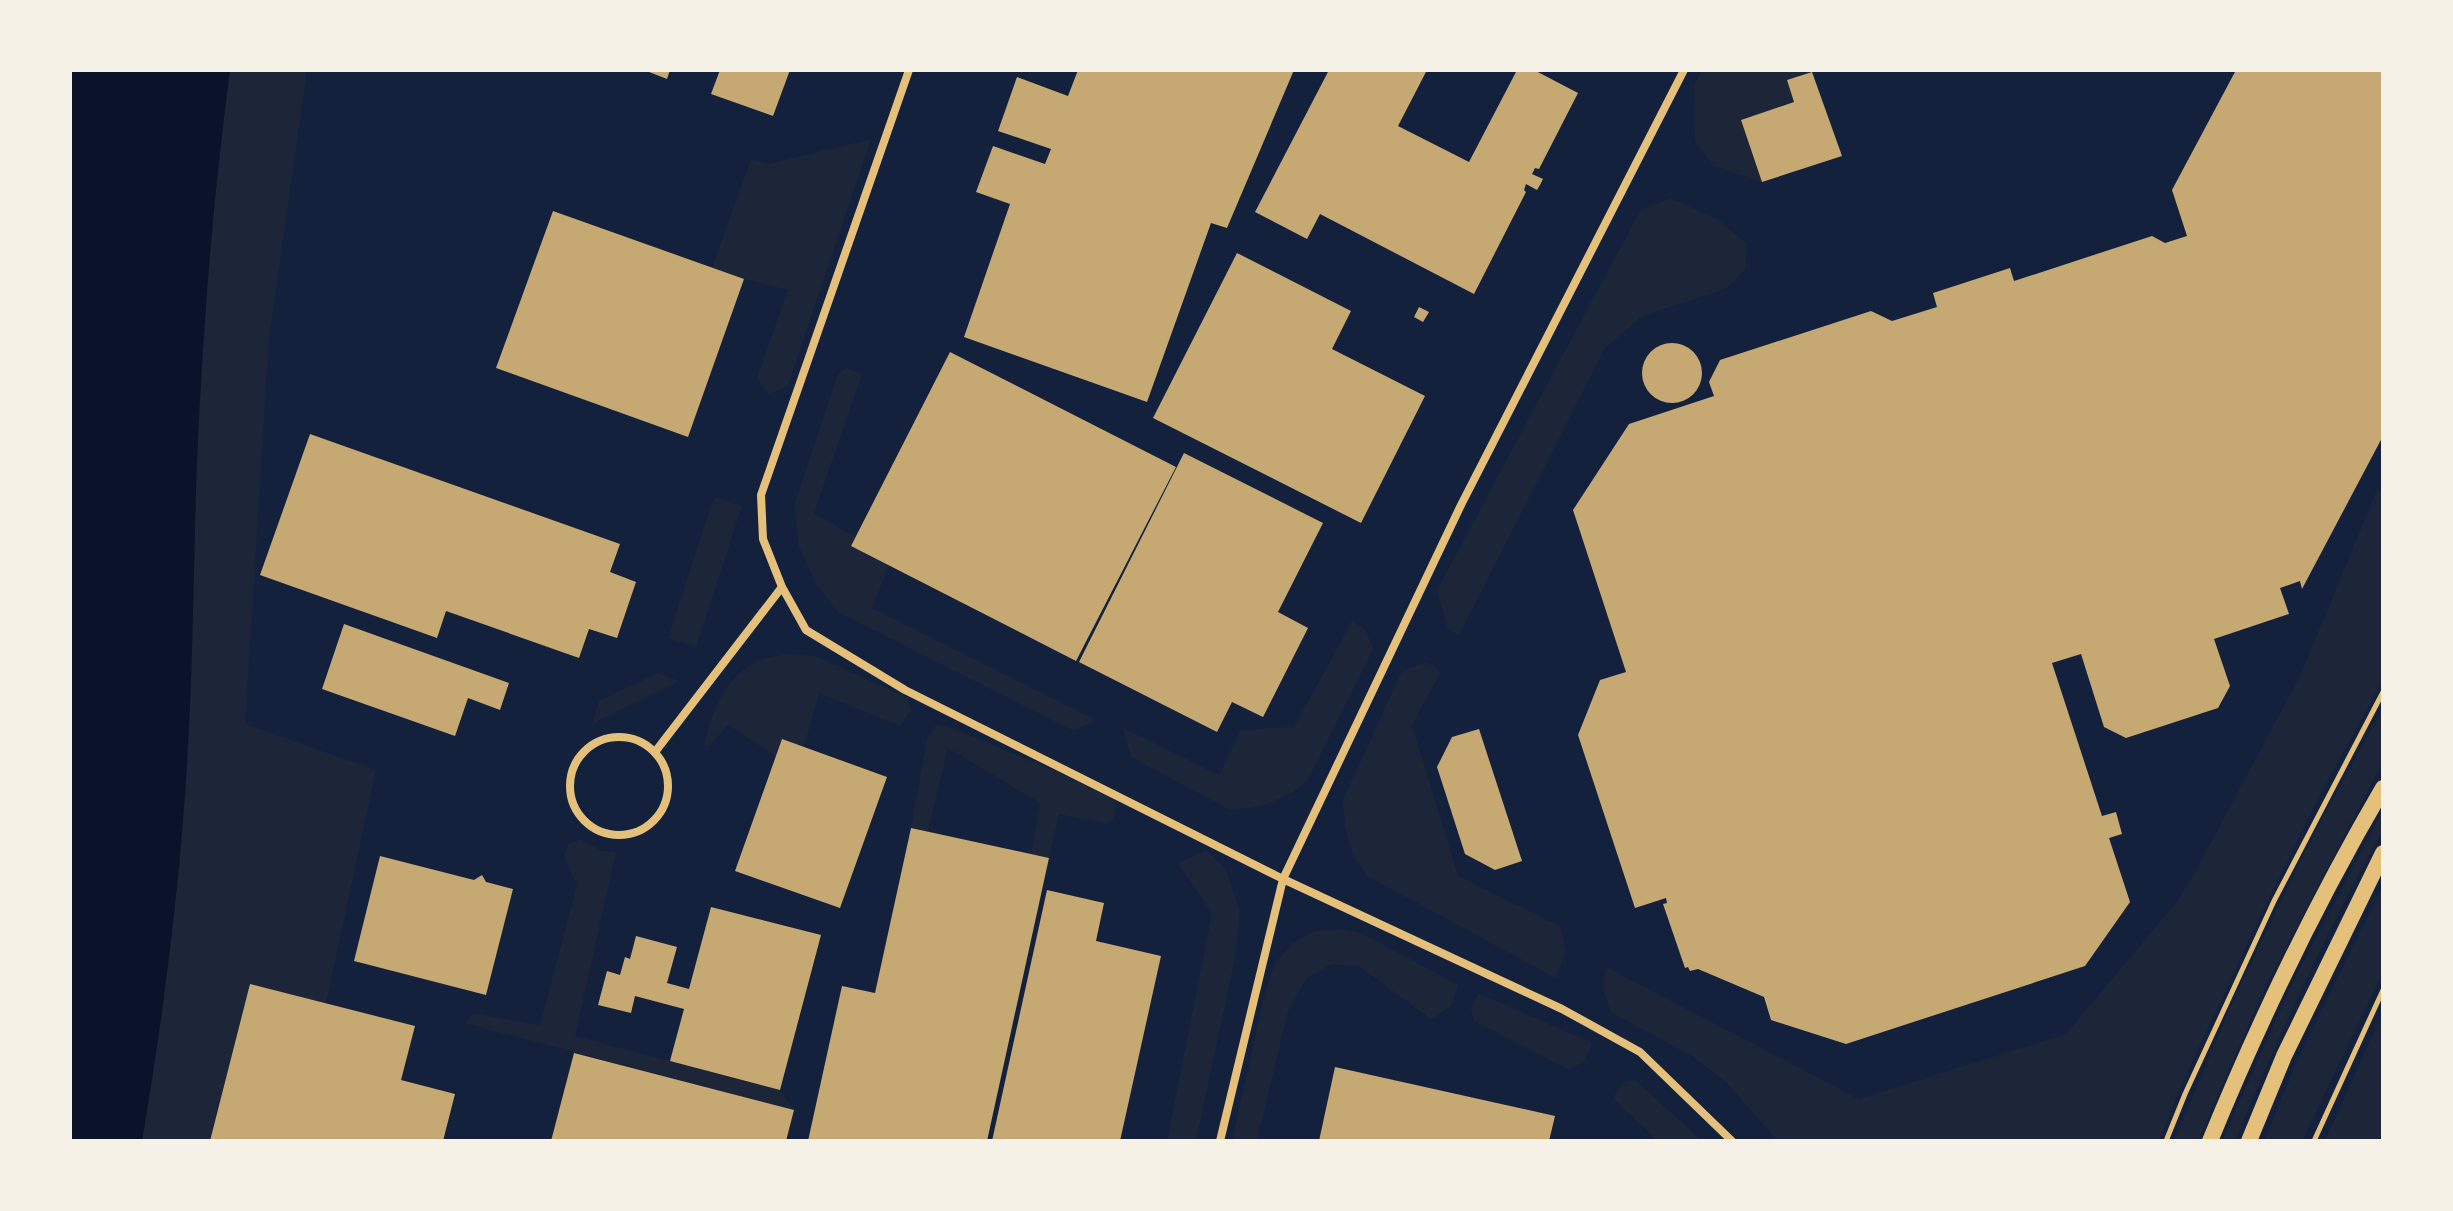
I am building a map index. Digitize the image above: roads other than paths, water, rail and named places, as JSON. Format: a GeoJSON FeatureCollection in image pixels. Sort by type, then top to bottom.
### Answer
{"type":"FeatureCollection","features":[{"type":"Feature","properties":{"kind":"main road"},"geometry":{"type":"LineString","coordinates":[[2210,1141],[2248,1049],[2307,927],[2383,788]]}},
{"type":"Feature","properties":{"kind":"main road"},"geometry":{"type":"LineString","coordinates":[[2249,1141],[2284,1056],[2383,853]]}},
{"type":"Feature","properties":{"kind":"street"},"geometry":{"type":"LineString","coordinates":[[909,70],[761,495],[763,539],[782,587],[806,630],[905,690],[1283,879],[1562,1009],[1640,1052],[1732,1141]]}},
{"type":"Feature","properties":{"kind":"street"},"geometry":{"type":"LineString","coordinates":[[1220,1141],[1283,879],[1461,505],[1684,70]]}},
{"type":"Feature","properties":{"kind":"street"},"geometry":{"type":"LineString","coordinates":[[655,752],[782,587]]}},
{"type":"Feature","properties":{"kind":"street"},"geometry":{"type":"LineString","coordinates":[[615,736],[633,738],[655,752],[666,769],[669,786],[665,805],[656,820],[637,833],[620,837],[597,831],[582,821],[573,806],[569,785],[573,766],[586,748],[601,739],[615,736]]}}]}
